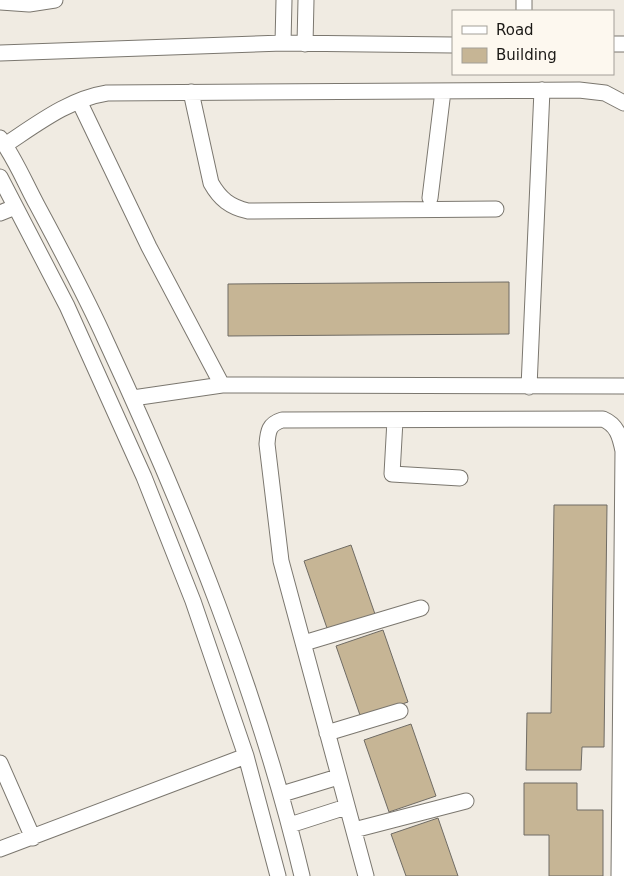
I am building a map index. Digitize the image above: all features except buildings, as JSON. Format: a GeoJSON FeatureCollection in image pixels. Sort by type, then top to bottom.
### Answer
{"type":"FeatureCollection","features":[{"type":"Feature","properties":{"kind":"street"},"geometry":{"type":"LineString","coordinates":[[0,2],[29,4],[55,0]]}},
{"type":"Feature","properties":{"kind":"street"},"geometry":{"type":"LineString","coordinates":[[283,43],[284,0]]}},
{"type":"Feature","properties":{"kind":"street"},"geometry":{"type":"LineString","coordinates":[[305,44],[306,0]]}},
{"type":"Feature","properties":{"kind":"street"},"geometry":{"type":"LineString","coordinates":[[0,53],[283,43],[452,46]]}},
{"type":"Feature","properties":{"kind":"street"},"geometry":{"type":"LineString","coordinates":[[529,387],[542,90]]}},
{"type":"Feature","properties":{"kind":"street"},"geometry":{"type":"LineString","coordinates":[[302,876],[282,794],[248,687],[204,570],[133,398],[83,290],[3,142],[91,95],[107,93],[542,90],[605,93],[624,103]]}},
{"type":"Feature","properties":{"kind":"street"},"geometry":{"type":"LineString","coordinates":[[430,198],[443,91]]}},
{"type":"Feature","properties":{"kind":"street"},"geometry":{"type":"LineString","coordinates":[[191,92],[211,183],[217,194],[236,208],[248,211],[496,209]]}},
{"type":"Feature","properties":{"kind":"street"},"geometry":{"type":"LineString","coordinates":[[79,101],[149,247],[222,385]]}},
{"type":"Feature","properties":{"kind":"street"},"geometry":{"type":"LineString","coordinates":[[0,177],[67,306],[144,477],[193,601],[246,756],[278,876]]}},
{"type":"Feature","properties":{"kind":"street"},"geometry":{"type":"LineString","coordinates":[[0,213],[15,207]]}},
{"type":"Feature","properties":{"kind":"street"},"geometry":{"type":"LineString","coordinates":[[133,398],[222,385],[624,386]]}},
{"type":"Feature","properties":{"kind":"street"},"geometry":{"type":"LineString","coordinates":[[366,876],[338,778],[281,561],[267,444],[269,427],[274,422],[282,420],[602,419],[611,422],[617,429],[623,450],[622,791],[619,876]]}},
{"type":"Feature","properties":{"kind":"street"},"geometry":{"type":"LineString","coordinates":[[395,420],[392,474],[460,478]]}},
{"type":"Feature","properties":{"kind":"street"},"geometry":{"type":"LineString","coordinates":[[304,643],[421,608]]}},
{"type":"Feature","properties":{"kind":"street"},"geometry":{"type":"LineString","coordinates":[[327,733],[400,711]]}},
{"type":"Feature","properties":{"kind":"street"},"geometry":{"type":"LineString","coordinates":[[0,850],[246,756]]}},
{"type":"Feature","properties":{"kind":"street"},"geometry":{"type":"LineString","coordinates":[[0,763],[33,838]]}},
{"type":"Feature","properties":{"kind":"street"},"geometry":{"type":"LineString","coordinates":[[282,794],[338,778]]}},
{"type":"Feature","properties":{"kind":"street"},"geometry":{"type":"LineString","coordinates":[[354,830],[466,801]]}},
{"type":"Feature","properties":{"kind":"street"},"geometry":{"type":"LineString","coordinates":[[290,824],[346,807]]}}]}
